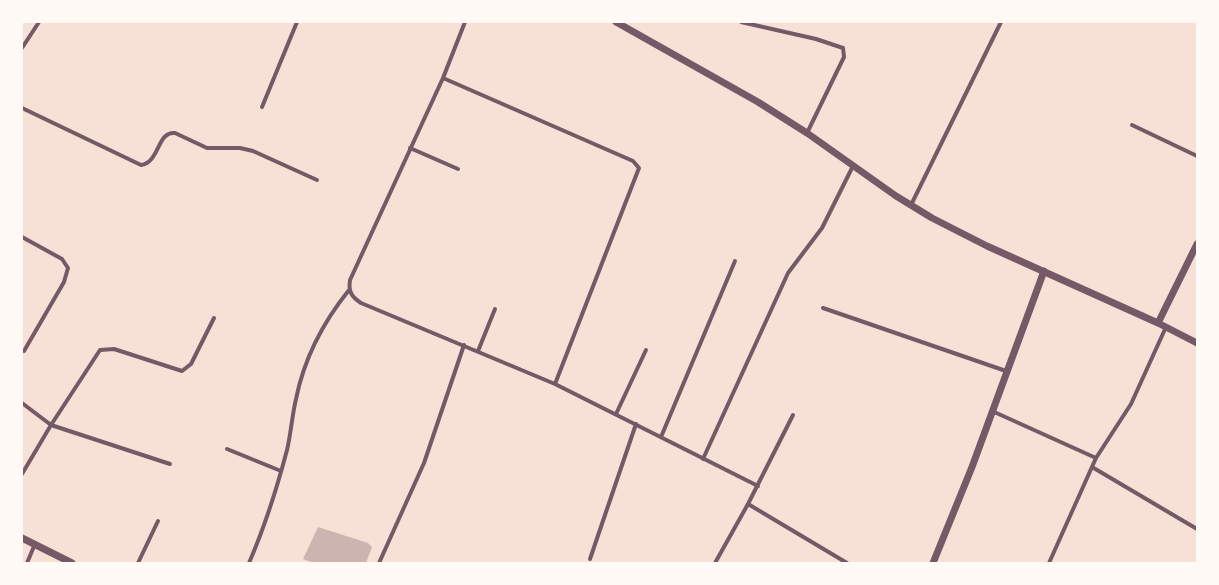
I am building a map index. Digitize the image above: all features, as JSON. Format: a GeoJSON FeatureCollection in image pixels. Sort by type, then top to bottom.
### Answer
{"type":"FeatureCollection","features":[{"type":"Feature","properties":{"kind":"street"},"geometry":{"type":"LineString","coordinates":[[22,48],[39,22]]}},
{"type":"Feature","properties":{"kind":"street"},"geometry":{"type":"LineString","coordinates":[[262,107],[297,22]]}},
{"type":"Feature","properties":{"kind":"street"},"geometry":{"type":"LineString","coordinates":[[465,22],[444,78],[410,148],[350,280],[349,290],[351,296],[361,303],[555,384],[758,486]]}},
{"type":"Feature","properties":{"kind":"street"},"geometry":{"type":"LineString","coordinates":[[616,22],[758,102],[807,133],[911,206],[987,246],[1044,270],[1158,323],[1197,343]]}},
{"type":"Feature","properties":{"kind":"street"},"geometry":{"type":"LineString","coordinates":[[741,22],[816,39],[843,48],[844,57],[807,133]]}},
{"type":"Feature","properties":{"kind":"street"},"geometry":{"type":"LineString","coordinates":[[911,206],[1001,22]]}},
{"type":"Feature","properties":{"kind":"street"},"geometry":{"type":"LineString","coordinates":[[444,78],[633,161],[639,168],[555,384]]}},
{"type":"Feature","properties":{"kind":"street"},"geometry":{"type":"LineString","coordinates":[[22,108],[141,165],[146,164],[153,158],[165,137],[169,133],[175,133],[207,148],[240,148],[253,151],[317,180]]}},
{"type":"Feature","properties":{"kind":"street"},"geometry":{"type":"LineString","coordinates":[[1132,125],[1197,156]]}},
{"type":"Feature","properties":{"kind":"street"},"geometry":{"type":"LineString","coordinates":[[410,148],[458,169]]}},
{"type":"Feature","properties":{"kind":"street"},"geometry":{"type":"LineString","coordinates":[[703,459],[788,274],[822,228],[853,166]]}},
{"type":"Feature","properties":{"kind":"street"},"geometry":{"type":"LineString","coordinates":[[22,238],[62,259],[68,268],[64,282],[24,351]]}},
{"type":"Feature","properties":{"kind":"street"},"geometry":{"type":"LineString","coordinates":[[1158,323],[1197,244]]}},
{"type":"Feature","properties":{"kind":"street"},"geometry":{"type":"LineString","coordinates":[[661,437],[735,261]]}},
{"type":"Feature","properties":{"kind":"street"},"geometry":{"type":"LineString","coordinates":[[933,563],[969,474],[1044,270]]}},
{"type":"Feature","properties":{"kind":"street"},"geometry":{"type":"LineString","coordinates":[[249,563],[266,520],[281,471],[290,437],[296,397],[306,367],[326,323],[349,290]]}},
{"type":"Feature","properties":{"kind":"street"},"geometry":{"type":"LineString","coordinates":[[824,308],[1006,371]]}},
{"type":"Feature","properties":{"kind":"street"},"geometry":{"type":"LineString","coordinates":[[478,351],[495,309]]}},
{"type":"Feature","properties":{"kind":"street"},"geometry":{"type":"LineString","coordinates":[[22,474],[51,425],[100,350],[114,349],[182,371],[191,364],[214,318]]}},
{"type":"Feature","properties":{"kind":"street"},"geometry":{"type":"LineString","coordinates":[[1049,563],[1096,458],[1131,404],[1166,327]]}},
{"type":"Feature","properties":{"kind":"street"},"geometry":{"type":"LineString","coordinates":[[379,563],[424,463],[464,345]]}},
{"type":"Feature","properties":{"kind":"street"},"geometry":{"type":"LineString","coordinates":[[616,414],[646,350]]}},
{"type":"Feature","properties":{"kind":"street"},"geometry":{"type":"LineString","coordinates":[[22,403],[51,425],[170,464]]}},
{"type":"Feature","properties":{"kind":"street"},"geometry":{"type":"LineString","coordinates":[[991,411],[1096,458]]}},
{"type":"Feature","properties":{"kind":"street"},"geometry":{"type":"LineString","coordinates":[[715,563],[758,486],[793,415]]}},
{"type":"Feature","properties":{"kind":"street"},"geometry":{"type":"LineString","coordinates":[[590,559],[636,424]]}},
{"type":"Feature","properties":{"kind":"street"},"geometry":{"type":"LineString","coordinates":[[227,449],[281,471]]}},
{"type":"Feature","properties":{"kind":"street"},"geometry":{"type":"LineString","coordinates":[[1092,467],[1197,529]]}},
{"type":"Feature","properties":{"kind":"street"},"geometry":{"type":"LineString","coordinates":[[748,504],[847,563]]}},
{"type":"Feature","properties":{"kind":"street"},"geometry":{"type":"LineString","coordinates":[[138,563],[158,521]]}},
{"type":"Feature","properties":{"kind":"street"},"geometry":{"type":"LineString","coordinates":[[22,538],[72,563]]}},
{"type":"Feature","properties":{"kind":"street"},"geometry":{"type":"LineString","coordinates":[[27,563],[35,544]]}},
{"type":"Feature","properties":{"kind":"building"},"geometry":{"type":"Polygon","coordinates":[[[318,527],[368,543],[372,547],[366,563],[314,563],[303,559],[318,527]]]}}]}
